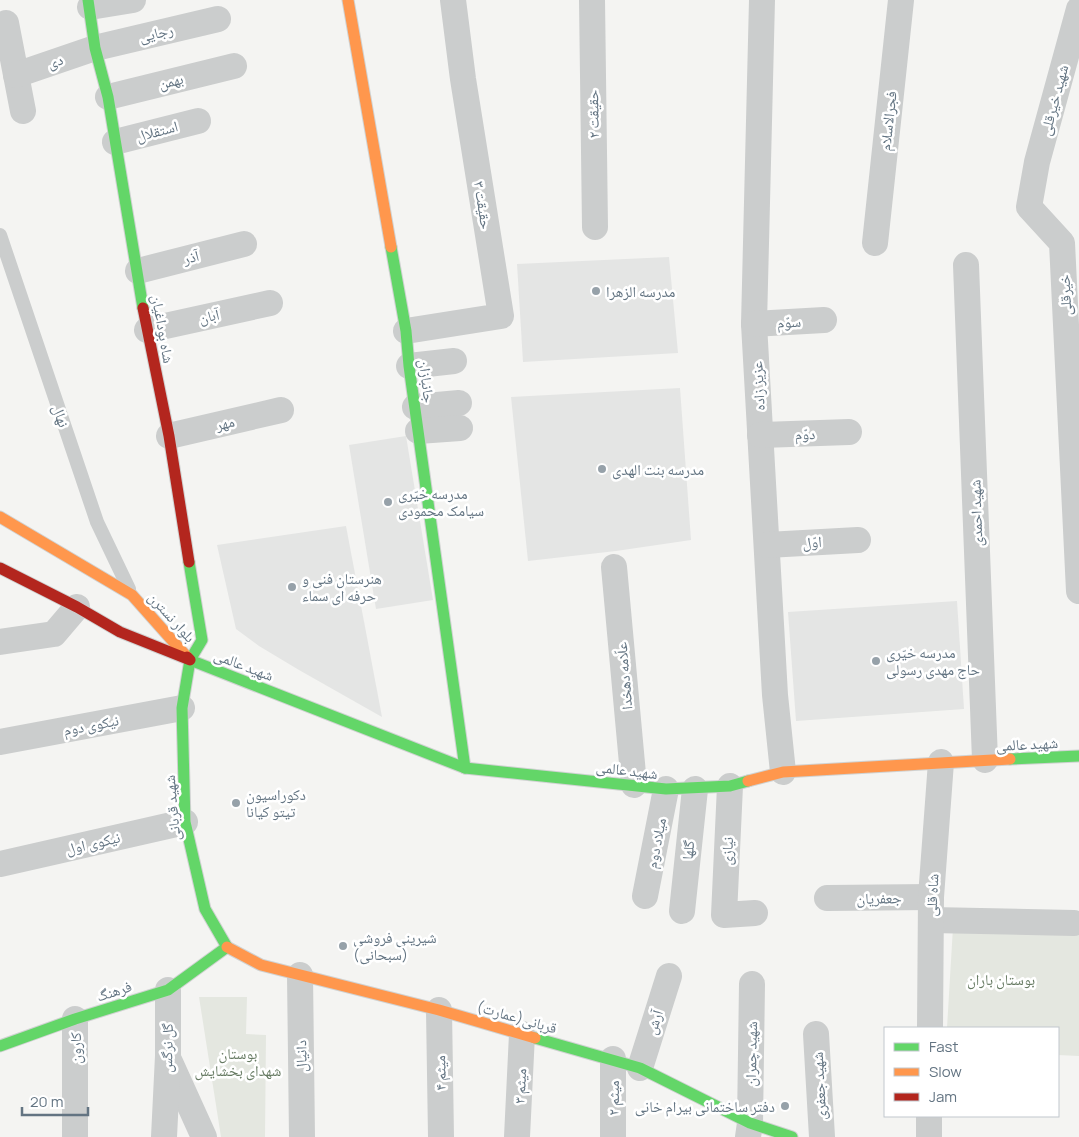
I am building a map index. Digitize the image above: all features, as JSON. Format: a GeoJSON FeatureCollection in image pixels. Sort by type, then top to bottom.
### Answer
{"type":"FeatureCollection","features":[{"type":"Feature","properties":{"kind":"main road","name":"جانبازان"},"geometry":{"type":"LineString","coordinates":[[348,0],[406,331],[416,419],[465,768]]}},
{"type":"Feature","properties":{"kind":"main road","name":"شاه بوداغیان"},"geometry":{"type":"LineString","coordinates":[[89,4],[95,48],[108,97],[147,330],[169,436],[202,640],[190,660]]}},
{"type":"Feature","properties":{"kind":"main road","name":"بلوار نسترن"},"geometry":{"type":"LineString","coordinates":[[0,517],[132,595],[190,660]]}},
{"type":"Feature","properties":{"kind":"main road","name":"بلوار نسترن"},"geometry":{"type":"LineString","coordinates":[[0,568],[77,607],[120,632],[190,660]]}},
{"type":"Feature","properties":{"kind":"main road","name":"شهید عالمی"},"geometry":{"type":"LineString","coordinates":[[190,660],[465,768],[666,789],[695,789],[730,786],[783,772],[1079,756]]}},
{"type":"Feature","properties":{"kind":"main road","name":"شهید قربانی"},"geometry":{"type":"LineString","coordinates":[[190,660],[182,708],[185,822],[205,909],[227,947]]}},
{"type":"Feature","properties":{"kind":"main road","name":"(عمارت)قربانی"},"geometry":{"type":"LineString","coordinates":[[227,947],[261,965],[439,1010],[640,1068],[749,1130],[792,1137]]}},
{"type":"Feature","properties":{"kind":"main road","name":"فرهنگ"},"geometry":{"type":"LineString","coordinates":[[0,1046],[76,1019],[168,990],[227,947]]}},
{"type":"Feature","properties":{"kind":"street"},"geometry":{"type":"LineString","coordinates":[[89,4],[133,0]]}},
{"type":"Feature","properties":{"kind":"street","name":"حقیقت ۳"},"geometry":{"type":"LineString","coordinates":[[406,331],[501,316],[463,80],[453,0]]}},
{"type":"Feature","properties":{"kind":"street","name":"حقیقت ۲"},"geometry":{"type":"LineString","coordinates":[[592,0],[595,228]]}},
{"type":"Feature","properties":{"kind":"street","name":"عزیز زاده"},"geometry":{"type":"LineString","coordinates":[[762,0],[754,324],[775,695],[783,772]]}},
{"type":"Feature","properties":{"kind":"street","name":"فجرالاسلام"},"geometry":{"type":"LineString","coordinates":[[874,243],[901,0]]}},
{"type":"Feature","properties":{"kind":"street","name":"شهید خیرقلی"},"geometry":{"type":"LineString","coordinates":[[1038,162],[1079,9]]}},
{"type":"Feature","properties":{"kind":"street","name":"رجایی"},"geometry":{"type":"LineString","coordinates":[[95,48],[218,19]]}},
{"type":"Feature","properties":{"kind":"street"},"geometry":{"type":"LineString","coordinates":[[6,22],[23,111]]}},
{"type":"Feature","properties":{"kind":"street","name":"دی"},"geometry":{"type":"LineString","coordinates":[[16,74],[95,48]]}},
{"type":"Feature","properties":{"kind":"street","name":"بهمن"},"geometry":{"type":"LineString","coordinates":[[108,97],[234,66]]}},
{"type":"Feature","properties":{"kind":"street","name":"استقلال"},"geometry":{"type":"LineString","coordinates":[[115,142],[198,121]]}},
{"type":"Feature","properties":{"kind":"street","name":"خیرقلی"},"geometry":{"type":"LineString","coordinates":[[1038,162],[1029,207],[1062,243],[1079,591]]}},
{"type":"Feature","properties":{"kind":"street","name":"آذر"},"geometry":{"type":"LineString","coordinates":[[138,270],[244,244]]}},
{"type":"Feature","properties":{"kind":"street","name":"شهید احمدی"},"geometry":{"type":"LineString","coordinates":[[966,265],[986,760]]}},
{"type":"Feature","properties":{"kind":"street","name":"آبان"},"geometry":{"type":"LineString","coordinates":[[147,330],[270,303]]}},
{"type":"Feature","properties":{"kind":"street","name":"سوّم"},"geometry":{"type":"LineString","coordinates":[[754,324],[824,320]]}},
{"type":"Feature","properties":{"kind":"street"},"geometry":{"type":"LineString","coordinates":[[409,366],[454,361]]}},
{"type":"Feature","properties":{"kind":"street","name":"مهر"},"geometry":{"type":"LineString","coordinates":[[169,436],[281,410]]}},
{"type":"Feature","properties":{"kind":"street"},"geometry":{"type":"LineString","coordinates":[[416,419],[460,415]]}},
{"type":"Feature","properties":{"kind":"street","name":"دوّم"},"geometry":{"type":"LineString","coordinates":[[760,435],[849,432]]}},
{"type":"Feature","properties":{"kind":"street","name":"اوّل"},"geometry":{"type":"LineString","coordinates":[[767,545],[858,540]]}},
{"type":"Feature","properties":{"kind":"street","name":"علّامه دهخدا"},"geometry":{"type":"LineString","coordinates":[[614,567],[634,785]]}},
{"type":"Feature","properties":{"kind":"street"},"geometry":{"type":"LineString","coordinates":[[0,642],[54,634],[77,607]]}},
{"type":"Feature","properties":{"kind":"street","name":"نیکوی دوم"},"geometry":{"type":"LineString","coordinates":[[0,742],[182,708]]}},
{"type":"Feature","properties":{"kind":"street","name":"شاه قلی"},"geometry":{"type":"LineString","coordinates":[[930,1027],[931,909],[941,762]]}},
{"type":"Feature","properties":{"kind":"street","name":"نیازی"},"geometry":{"type":"LineString","coordinates":[[730,786],[724,915],[755,913]]}},
{"type":"Feature","properties":{"kind":"street","name":"میلاد دوم"},"geometry":{"type":"LineString","coordinates":[[645,896],[666,789]]}},
{"type":"Feature","properties":{"kind":"street","name":"گلها"},"geometry":{"type":"LineString","coordinates":[[682,911],[695,789]]}},
{"type":"Feature","properties":{"kind":"street","name":"نیکوی اول"},"geometry":{"type":"LineString","coordinates":[[0,864],[185,822]]}},
{"type":"Feature","properties":{"kind":"street","name":"جعفریان"},"geometry":{"type":"LineString","coordinates":[[827,898],[1074,923]]}},
{"type":"Feature","properties":{"kind":"street","name":"دانیال"},"geometry":{"type":"LineString","coordinates":[[300,975],[302,1137]]}},
{"type":"Feature","properties":{"kind":"street","name":"آرش"},"geometry":{"type":"LineString","coordinates":[[640,1068],[669,976]]}},
{"type":"Feature","properties":{"kind":"street","name":"شهید چمران"},"geometry":{"type":"LineString","coordinates":[[749,1130],[752,984]]}},
{"type":"Feature","properties":{"kind":"street","name":"گل نرگس"},"geometry":{"type":"LineString","coordinates":[[164,1137],[168,1056],[168,990]]}},
{"type":"Feature","properties":{"kind":"street","name":"میثم ۴"},"geometry":{"type":"LineString","coordinates":[[439,1010],[441,1137]]}},
{"type":"Feature","properties":{"kind":"street","name":"کارون"},"geometry":{"type":"LineString","coordinates":[[75,1137],[76,1019]]}},
{"type":"Feature","properties":{"kind":"street","name":"میثم ۳"},"geometry":{"type":"LineString","coordinates":[[517,1137],[522,1034]]}},
{"type":"Feature","properties":{"kind":"street","name":"شهید جعفری"},"geometry":{"type":"LineString","coordinates":[[816,1034],[822,1137]]}},
{"type":"Feature","properties":{"kind":"street"},"geometry":{"type":"LineString","coordinates":[[168,1056],[204,1137]]}},
{"type":"Feature","properties":{"kind":"street","name":"میثم ۲"},"geometry":{"type":"LineString","coordinates":[[613,1060],[613,1137]]}},
{"type":"Feature","properties":{"kind":"street"},"geometry":{"type":"LineString","coordinates":[[929,1117],[929,1137]]}},
{"type":"Feature","properties":{"kind":"lane","name":"نهال"},"geometry":{"type":"LineString","coordinates":[[0,234],[97,522],[132,595]]}},
{"type":"Feature","properties":{"kind":"shaded area","name":"مدرسه الزهرا"},"geometry":{"type":"Polygon","coordinates":[[[669,257],[678,353],[523,362],[517,264],[669,257]]]}},
{"type":"Feature","properties":{"kind":"shaded area","name":"مدرسه بنت الهدی"},"geometry":{"type":"Polygon","coordinates":[[[680,388],[691,540],[528,561],[511,397],[680,388]]]}},
{"type":"Feature","properties":{"kind":"shaded area","name":"مدرسه خیّری سیامک محمودی"},"geometry":{"type":"Polygon","coordinates":[[[406,436],[433,600],[376,609],[349,445],[406,436]]]}},
{"type":"Feature","properties":{"kind":"shaded area","name":"هنرستان فنی و حرفه ای سماء"},"geometry":{"type":"Polygon","coordinates":[[[346,526],[382,717],[259,646],[236,629],[217,545],[346,526]]]}},
{"type":"Feature","properties":{"kind":"shaded area","name":"مدرسه خیّری حاج مهدی رسولی"},"geometry":{"type":"Polygon","coordinates":[[[957,601],[964,709],[796,721],[788,612],[957,601]]]}},
{"type":"Feature","properties":{"kind":"green space","name":"بوستان باران"},"geometry":{"type":"Polygon","coordinates":[[[953,927],[1079,934],[1079,1056],[1059,1055],[1059,1027],[947,1027],[953,927]]]}},
{"type":"Feature","properties":{"kind":"green space","name":"بوستان شهدای بخشایش"},"geometry":{"type":"Polygon","coordinates":[[[199,997],[247,997],[246,1034],[266,1035],[265,1137],[221,1137],[199,997]]]}},
{"type":"Feature","properties":{"kind":"traffic: fast"},"geometry":{"type":"LineString","coordinates":[[88,0],[95,48],[108,97],[143,308]]}},
{"type":"Feature","properties":{"kind":"traffic: fast"},"geometry":{"type":"LineString","coordinates":[[391,247],[406,331],[409,366],[465,768]]}},
{"type":"Feature","properties":{"kind":"traffic: fast"},"geometry":{"type":"LineString","coordinates":[[189,562],[202,640],[190,660],[182,708],[185,822],[205,909],[227,947]]}},
{"type":"Feature","properties":{"kind":"traffic: fast"},"geometry":{"type":"LineString","coordinates":[[190,660],[465,768],[666,789],[730,786],[748,781]]}},
{"type":"Feature","properties":{"kind":"traffic: fast"},"geometry":{"type":"LineString","coordinates":[[1010,759],[1079,756]]}},
{"type":"Feature","properties":{"kind":"traffic: fast"},"geometry":{"type":"LineString","coordinates":[[0,1046],[75,1019],[168,990],[227,947]]}},
{"type":"Feature","properties":{"kind":"traffic: fast"},"geometry":{"type":"LineString","coordinates":[[535,1038],[640,1068],[750,1123],[792,1137]]}},
{"type":"Feature","properties":{"kind":"traffic: slow"},"geometry":{"type":"LineString","coordinates":[[348,0],[391,247]]}},
{"type":"Feature","properties":{"kind":"traffic: slow"},"geometry":{"type":"LineString","coordinates":[[0,517],[132,595],[187,657]]}},
{"type":"Feature","properties":{"kind":"traffic: slow"},"geometry":{"type":"LineString","coordinates":[[748,781],[783,772],[1010,759]]}},
{"type":"Feature","properties":{"kind":"traffic: slow"},"geometry":{"type":"LineString","coordinates":[[227,947],[261,965],[439,1010],[535,1038]]}},
{"type":"Feature","properties":{"kind":"traffic: jam"},"geometry":{"type":"LineString","coordinates":[[143,308],[169,436],[189,562]]}},
{"type":"Feature","properties":{"kind":"traffic: jam"},"geometry":{"type":"LineString","coordinates":[[0,568],[77,607],[120,632],[190,660],[187,657]]}},
{"type":"Feature","properties":{"kind":"place","name":"مدرسه الزهرا"},"geometry":{"type":"Point","coordinates":[596,291]}},
{"type":"Feature","properties":{"kind":"place","name":"مدرسه بنت الهدی"},"geometry":{"type":"Point","coordinates":[602,469]}},
{"type":"Feature","properties":{"kind":"place","name":"مدرسه خیّری سیامک محمودی"},"geometry":{"type":"Point","coordinates":[388,502]}},
{"type":"Feature","properties":{"kind":"place","name":"هنرستان فنی و حرفه ای سماء"},"geometry":{"type":"Point","coordinates":[292,587]}},
{"type":"Feature","properties":{"kind":"place","name":"مدرسه خیّری حاج مهدی رسولی"},"geometry":{"type":"Point","coordinates":[876,661]}},
{"type":"Feature","properties":{"kind":"place","name":"دکوراسیون تیتو کیانا"},"geometry":{"type":"Point","coordinates":[236,803]}},
{"type":"Feature","properties":{"kind":"place","name":"شیرینی فروشی (سبحانی)"},"geometry":{"type":"Point","coordinates":[343,946]}},
{"type":"Feature","properties":{"kind":"place","name":"دفتر ساختمانی بیرام خانی"},"geometry":{"type":"Point","coordinates":[785,1106]}}]}
